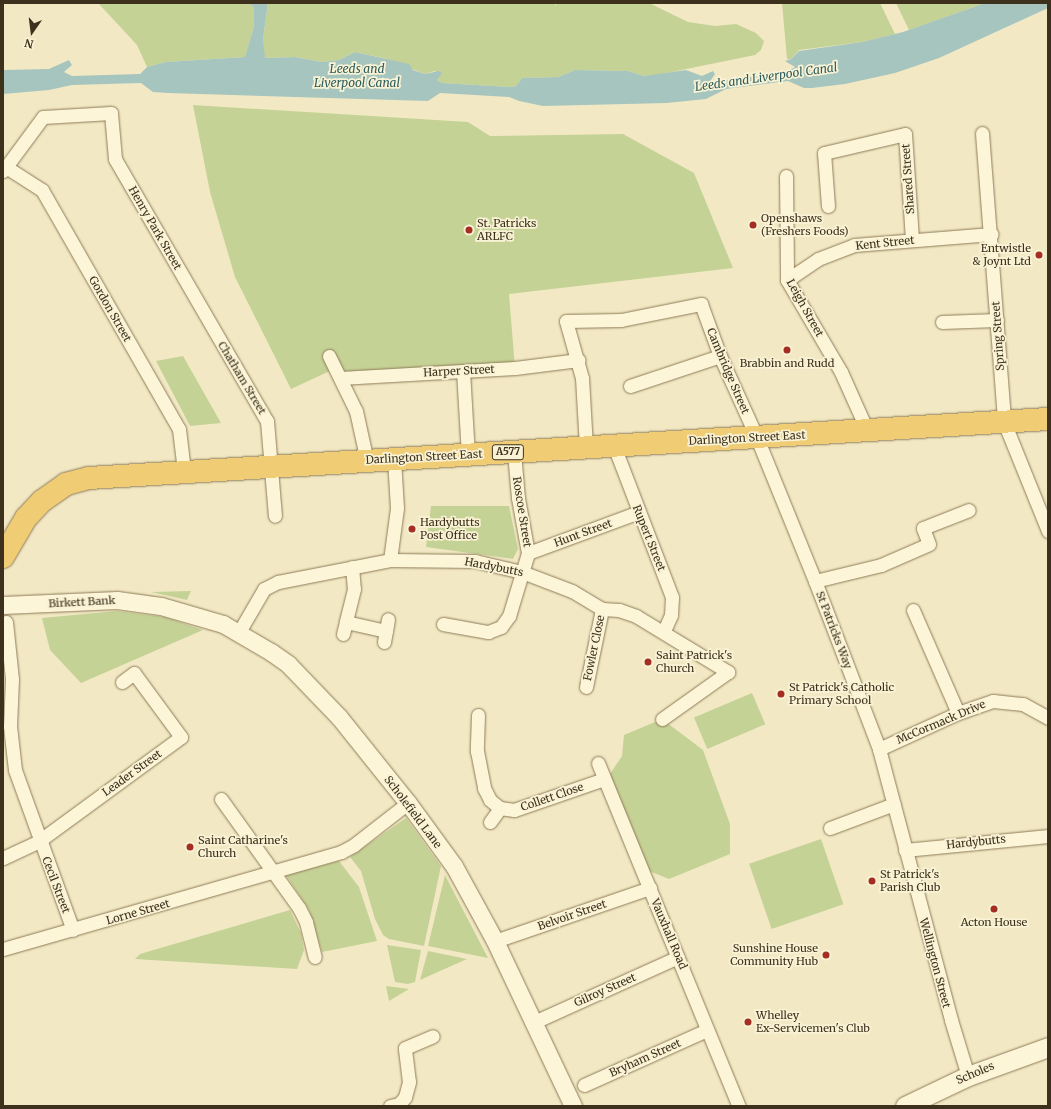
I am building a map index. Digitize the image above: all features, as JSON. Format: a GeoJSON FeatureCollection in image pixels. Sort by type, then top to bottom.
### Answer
{"type":"FeatureCollection","features":[{"type":"Feature","properties":{"kind":"highway","name":"Darlington Street East"},"geometry":{"type":"LineString","coordinates":[[3,557],[32,510],[58,488],[89,478],[1048,419]]}},
{"type":"Feature","properties":{"kind":"main road","name":"Scholes"},"geometry":{"type":"LineString","coordinates":[[904,1106],[968,1076],[1048,1046]]}},
{"type":"Feature","properties":{"kind":"street","name":"Henry Park Street"},"geometry":{"type":"LineString","coordinates":[[4,169],[43,117],[112,113],[115,159],[218,338]]}},
{"type":"Feature","properties":{"kind":"street","name":"Spring Street"},"geometry":{"type":"LineString","coordinates":[[982,133],[992,234],[1004,422],[1048,531]]}},
{"type":"Feature","properties":{"kind":"street","name":"Shared Street"},"geometry":{"type":"LineString","coordinates":[[828,206],[824,153],[905,134],[912,240]]}},
{"type":"Feature","properties":{"kind":"street","name":"Gordon Street"},"geometry":{"type":"LineString","coordinates":[[4,169],[42,190],[179,429],[184,471]]}},
{"type":"Feature","properties":{"kind":"street","name":"Leigh Street"},"geometry":{"type":"LineString","coordinates":[[786,176],[787,280],[841,372],[867,430]]}},
{"type":"Feature","properties":{"kind":"street","name":"Kent Street"},"geometry":{"type":"LineString","coordinates":[[787,280],[818,259],[854,245],[992,234]]}},
{"type":"Feature","properties":{"kind":"street","name":"Cambridge Street"},"geometry":{"type":"LineString","coordinates":[[578,360],[566,321],[621,320],[701,304],[720,356],[757,438]]}},
{"type":"Feature","properties":{"kind":"street"},"geometry":{"type":"LineString","coordinates":[[942,322],[997,320]]}},
{"type":"Feature","properties":{"kind":"street","name":"Chatham Street"},"geometry":{"type":"LineString","coordinates":[[218,338],[267,421],[272,466],[274,516]]}},
{"type":"Feature","properties":{"kind":"street"},"geometry":{"type":"LineString","coordinates":[[329,356],[356,413],[367,461]]}},
{"type":"Feature","properties":{"kind":"street"},"geometry":{"type":"LineString","coordinates":[[630,386],[720,356]]}},
{"type":"Feature","properties":{"kind":"street"},"geometry":{"type":"LineString","coordinates":[[578,360],[582,378],[586,447]]}},
{"type":"Feature","properties":{"kind":"street","name":"Harper Street"},"geometry":{"type":"LineString","coordinates":[[340,378],[463,371],[578,360]]}},
{"type":"Feature","properties":{"kind":"street"},"geometry":{"type":"LineString","coordinates":[[463,371],[468,455]]}},
{"type":"Feature","properties":{"kind":"street","name":"St Patricks Way"},"geometry":{"type":"LineString","coordinates":[[757,438],[816,581],[879,749],[905,850]]}},
{"type":"Feature","properties":{"kind":"street","name":"Rupert Street"},"geometry":{"type":"LineString","coordinates":[[614,446],[638,512],[672,597],[671,615],[664,630]]}},
{"type":"Feature","properties":{"kind":"street","name":"Roscoe Street"},"geometry":{"type":"LineString","coordinates":[[444,624],[488,632],[501,627],[509,616],[528,553],[518,498],[514,452]]}},
{"type":"Feature","properties":{"kind":"street"},"geometry":{"type":"LineString","coordinates":[[390,560],[396,508],[394,459]]}},
{"type":"Feature","properties":{"kind":"street"},"geometry":{"type":"LineString","coordinates":[[816,581],[882,565],[929,544],[923,528],[969,510]]}},
{"type":"Feature","properties":{"kind":"street","name":"Hunt Street"},"geometry":{"type":"LineString","coordinates":[[528,553],[638,512]]}},
{"type":"Feature","properties":{"kind":"street","name":"Hardybutts"},"geometry":{"type":"LineString","coordinates":[[239,632],[260,596],[271,585],[390,560],[475,561],[522,572],[572,591],[602,609],[626,612],[664,630],[728,672],[662,719]]}},
{"type":"Feature","properties":{"kind":"street"},"geometry":{"type":"LineString","coordinates":[[352,567],[354,589],[344,628],[386,631]]}},
{"type":"Feature","properties":{"kind":"street","name":"Birkett Bank"},"geometry":{"type":"LineString","coordinates":[[3,605],[117,600],[161,606]]}},
{"type":"Feature","properties":{"kind":"street","name":"Scholefield Lane"},"geometry":{"type":"LineString","coordinates":[[161,606],[207,618],[239,632],[271,652],[315,690],[408,803],[454,866],[495,941],[532,1023],[573,1106]]}},
{"type":"Feature","properties":{"kind":"street","name":"Fowler Close"},"geometry":{"type":"LineString","coordinates":[[586,687],[602,609]]}},
{"type":"Feature","properties":{"kind":"street"},"geometry":{"type":"LineString","coordinates":[[913,610],[958,713]]}},
{"type":"Feature","properties":{"kind":"street","name":"Cecil Street"},"geometry":{"type":"LineString","coordinates":[[6,622],[6,646],[12,679],[10,726],[15,770],[39,841],[73,930]]}},
{"type":"Feature","properties":{"kind":"street","name":"Leader Street"},"geometry":{"type":"LineString","coordinates":[[3,858],[39,841],[181,737],[134,673],[122,682]]}},
{"type":"Feature","properties":{"kind":"street","name":"McCormack Drive"},"geometry":{"type":"LineString","coordinates":[[879,749],[958,713],[992,701],[1024,704],[1048,718]]}},
{"type":"Feature","properties":{"kind":"street"},"geometry":{"type":"LineString","coordinates":[[478,715],[471,734],[484,788],[490,800],[500,808],[490,822]]}},
{"type":"Feature","properties":{"kind":"street","name":"Vauxhall Road"},"geometry":{"type":"LineString","coordinates":[[598,763],[678,957],[736,1105]]}},
{"type":"Feature","properties":{"kind":"street","name":"Collett Close"},"geometry":{"type":"LineString","coordinates":[[500,808],[514,810],[604,779]]}},
{"type":"Feature","properties":{"kind":"street"},"geometry":{"type":"LineString","coordinates":[[221,799],[303,915],[314,957]]}},
{"type":"Feature","properties":{"kind":"street","name":"Lorne Street"},"geometry":{"type":"LineString","coordinates":[[3,949],[272,873],[347,849],[408,803]]}},
{"type":"Feature","properties":{"kind":"street"},"geometry":{"type":"LineString","coordinates":[[830,828],[894,804]]}},
{"type":"Feature","properties":{"kind":"street","name":"Hardybutts"},"geometry":{"type":"LineString","coordinates":[[905,850],[1048,836]]}},
{"type":"Feature","properties":{"kind":"street","name":"Wellington Street"},"geometry":{"type":"LineString","coordinates":[[905,850],[968,1076]]}},
{"type":"Feature","properties":{"kind":"street","name":"Belvoir Street"},"geometry":{"type":"LineString","coordinates":[[495,941],[650,888]]}},
{"type":"Feature","properties":{"kind":"street","name":"Gilroy Street"},"geometry":{"type":"LineString","coordinates":[[532,1023],[678,957]]}},
{"type":"Feature","properties":{"kind":"street","name":"Bryham Street"},"geometry":{"type":"LineString","coordinates":[[584,1085],[707,1030]]}},
{"type":"Feature","properties":{"kind":"street"},"geometry":{"type":"LineString","coordinates":[[390,1106],[398,1104],[406,1097],[409,1082],[405,1048],[433,1036]]}},
{"type":"Feature","properties":{"kind":"green space"},"geometry":{"type":"Polygon","coordinates":[[[98,3],[248,3],[254,7],[254,26],[245,57],[166,62],[147,67],[137,45],[98,3]]]}},
{"type":"Feature","properties":{"kind":"green space"},"geometry":{"type":"Polygon","coordinates":[[[268,3],[555,3],[555,6],[557,3],[649,3],[688,22],[715,26],[736,24],[756,33],[764,41],[761,50],[755,55],[657,75],[644,76],[628,71],[575,70],[558,77],[522,78],[516,86],[511,87],[442,83],[437,80],[440,75],[435,71],[425,74],[387,59],[355,52],[339,60],[322,62],[295,57],[264,58],[263,39],[268,3]]]}},
{"type":"Feature","properties":{"kind":"green space"},"geometry":{"type":"Polygon","coordinates":[[[782,3],[880,3],[895,34],[862,42],[799,50],[791,59],[787,59],[782,3]]]}},
{"type":"Feature","properties":{"kind":"green space"},"geometry":{"type":"Polygon","coordinates":[[[896,3],[985,3],[909,30],[896,3]]]}},
{"type":"Feature","properties":{"kind":"green space","name":"St. Patricks ARLFC"},"geometry":{"type":"Polygon","coordinates":[[[193,105],[468,122],[490,136],[623,134],[694,173],[733,268],[509,294],[515,368],[340,378],[332,370],[291,389],[235,277],[210,192],[193,105]]]}},
{"type":"Feature","properties":{"kind":"green space"},"geometry":{"type":"Polygon","coordinates":[[[183,356],[221,423],[190,426],[156,361],[183,356]]]}},
{"type":"Feature","properties":{"kind":"green space"},"geometry":{"type":"Polygon","coordinates":[[[431,506],[509,506],[518,549],[513,559],[426,547],[431,506]]]}},
{"type":"Feature","properties":{"kind":"green space"},"geometry":{"type":"Polygon","coordinates":[[[191,591],[187,600],[151,592],[191,591]]]}},
{"type":"Feature","properties":{"kind":"green space"},"geometry":{"type":"Polygon","coordinates":[[[117,611],[165,617],[203,630],[81,683],[50,650],[42,618],[117,611]]]}},
{"type":"Feature","properties":{"kind":"green space"},"geometry":{"type":"Polygon","coordinates":[[[752,693],[765,724],[707,749],[694,718],[752,693]]]}},
{"type":"Feature","properties":{"kind":"green space"},"geometry":{"type":"Polygon","coordinates":[[[662,719],[703,750],[730,824],[730,854],[669,879],[649,871],[610,774],[622,756],[624,735],[662,719]]]}},
{"type":"Feature","properties":{"kind":"green space"},"geometry":{"type":"Polygon","coordinates":[[[406,818],[441,866],[424,946],[389,939],[383,935],[375,919],[361,871],[350,857],[406,818]]]}},
{"type":"Feature","properties":{"kind":"green space"},"geometry":{"type":"Polygon","coordinates":[[[821,839],[843,904],[772,929],[749,864],[821,839]]]}},
{"type":"Feature","properties":{"kind":"green space"},"geometry":{"type":"Polygon","coordinates":[[[339,861],[359,887],[377,941],[322,952],[309,910],[286,875],[339,861]]]}},
{"type":"Feature","properties":{"kind":"green space"},"geometry":{"type":"Polygon","coordinates":[[[445,875],[488,958],[428,946],[445,875]]]}},
{"type":"Feature","properties":{"kind":"green space"},"geometry":{"type":"Polygon","coordinates":[[[290,910],[301,933],[304,950],[297,969],[135,959],[140,954],[290,910]]]}},
{"type":"Feature","properties":{"kind":"green space"},"geometry":{"type":"Polygon","coordinates":[[[387,945],[421,950],[415,982],[408,984],[395,982],[387,945]]]}},
{"type":"Feature","properties":{"kind":"green space"},"geometry":{"type":"Polygon","coordinates":[[[428,951],[467,959],[420,980],[428,951]]]}},
{"type":"Feature","properties":{"kind":"green space"},"geometry":{"type":"Polygon","coordinates":[[[386,986],[409,989],[389,1001],[386,986]]]}},
{"type":"Feature","properties":{"kind":"water","name":"Leeds and Liverpool Canal"},"geometry":{"type":"Polygon","coordinates":[[[248,3],[268,3],[263,39],[265,58],[295,57],[322,62],[339,60],[355,52],[409,64],[413,70],[425,74],[439,71],[442,73],[437,80],[442,83],[511,87],[516,86],[522,78],[558,77],[575,70],[628,71],[644,76],[686,70],[702,76],[713,71],[715,74],[711,80],[715,82],[787,72],[795,67],[785,61],[791,59],[799,51],[862,42],[903,32],[985,3],[1048,3],[1048,8],[939,58],[895,73],[845,84],[812,88],[804,88],[788,81],[726,89],[706,99],[667,103],[543,106],[519,101],[509,97],[440,93],[428,101],[168,93],[153,92],[141,83],[72,85],[49,90],[3,94],[3,70],[49,69],[69,60],[72,65],[64,72],[72,76],[140,74],[147,67],[166,62],[245,57],[254,26],[254,7],[248,3]]]}},
{"type":"Feature","properties":{"kind":"place","name":"Openshaws (Freshers Foods)"},"geometry":{"type":"Point","coordinates":[753,225]}},
{"type":"Feature","properties":{"kind":"place","name":"St. Patricks ARLFC"},"geometry":{"type":"Point","coordinates":[469,230]}},
{"type":"Feature","properties":{"kind":"place","name":"Entwistle & Joynt Ltd"},"geometry":{"type":"Point","coordinates":[1039,255]}},
{"type":"Feature","properties":{"kind":"place","name":"Brabbin and Rudd"},"geometry":{"type":"Point","coordinates":[787,350]}},
{"type":"Feature","properties":{"kind":"place","name":"Hardybutts Post Office"},"geometry":{"type":"Point","coordinates":[412,529]}},
{"type":"Feature","properties":{"kind":"place","name":"Saint Patrick's Church"},"geometry":{"type":"Point","coordinates":[648,662]}},
{"type":"Feature","properties":{"kind":"place","name":"St Patrick's Catholic Primary School"},"geometry":{"type":"Point","coordinates":[781,694]}},
{"type":"Feature","properties":{"kind":"place","name":"Saint Catharine's Church"},"geometry":{"type":"Point","coordinates":[190,847]}},
{"type":"Feature","properties":{"kind":"place","name":"St Patrick's Parish Club"},"geometry":{"type":"Point","coordinates":[872,881]}},
{"type":"Feature","properties":{"kind":"place","name":"Acton House"},"geometry":{"type":"Point","coordinates":[994,909]}},
{"type":"Feature","properties":{"kind":"place","name":"Sunshine House Community Hub"},"geometry":{"type":"Point","coordinates":[826,955]}},
{"type":"Feature","properties":{"kind":"place","name":"Whelley Ex-Servicemen's Club"},"geometry":{"type":"Point","coordinates":[748,1022]}}]}
